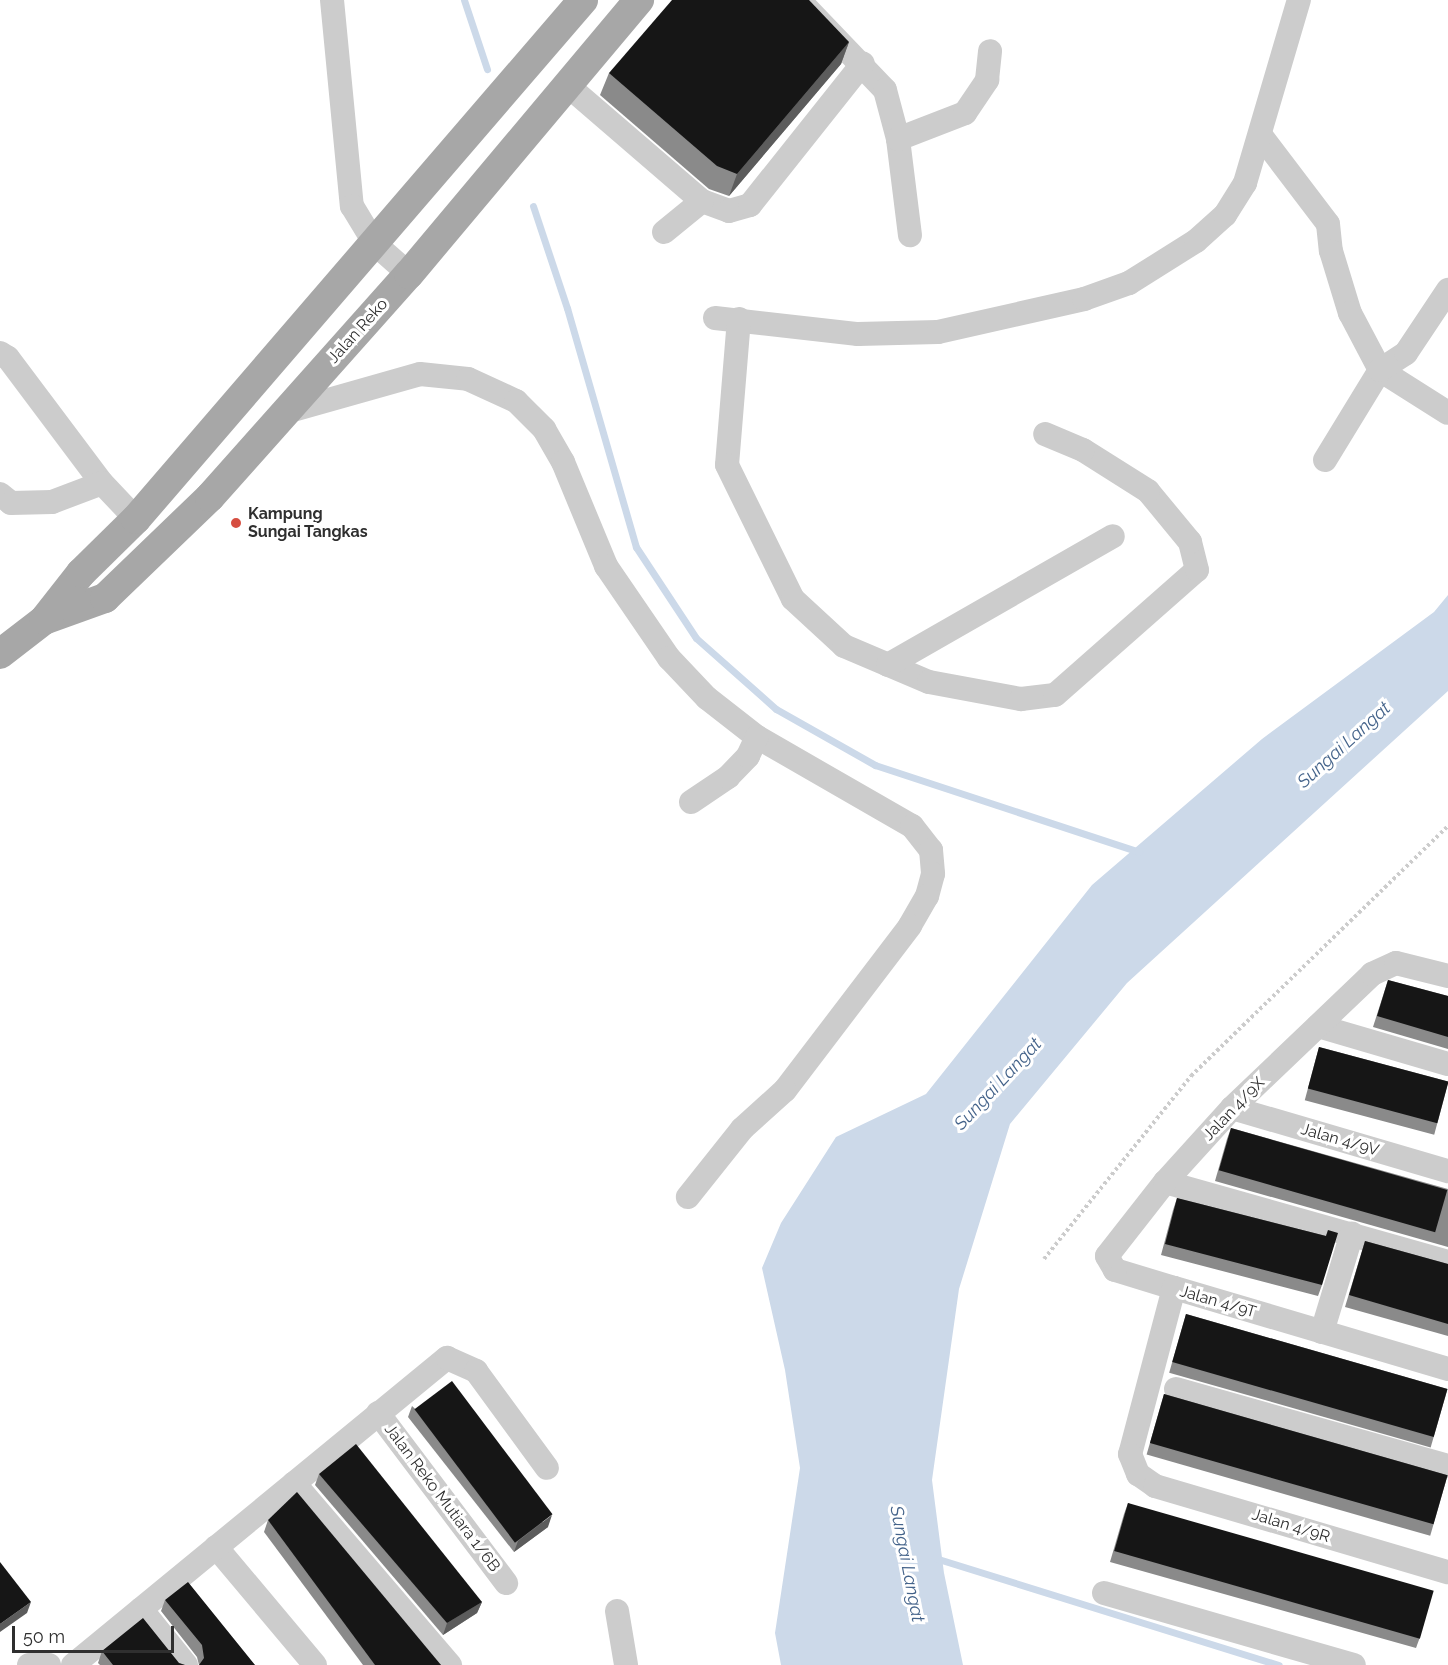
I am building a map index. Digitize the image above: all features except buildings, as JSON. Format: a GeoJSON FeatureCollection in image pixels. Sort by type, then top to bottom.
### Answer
{"type":"FeatureCollection","features":[{"type":"Feature","properties":{"kind":"main road","name":"Jalan Reko"},"geometry":{"type":"LineString","coordinates":[[0,654],[44,620],[81,573],[135,519],[375,244],[583,0]]}},
{"type":"Feature","properties":{"kind":"main road","name":"Jalan Reko"},"geometry":{"type":"LineString","coordinates":[[44,620],[105,598],[210,497],[410,274],[639,0]]}},
{"type":"Feature","properties":{"kind":"street"},"geometry":{"type":"LineString","coordinates":[[332,0],[347,186],[360,224],[375,244],[410,274]]}},
{"type":"Feature","properties":{"kind":"street"},"geometry":{"type":"LineString","coordinates":[[799,0],[863,63],[885,90],[898,139],[910,235]]}},
{"type":"Feature","properties":{"kind":"street"},"geometry":{"type":"LineString","coordinates":[[715,318],[858,334],[938,332],[1095,296],[1129,284],[1196,241],[1225,214],[1245,183],[1262,137],[1299,0]]}},
{"type":"Feature","properties":{"kind":"street"},"geometry":{"type":"LineString","coordinates":[[898,139],[965,113],[987,80],[990,51]]}},
{"type":"Feature","properties":{"kind":"street"},"geometry":{"type":"LineString","coordinates":[[567,85],[702,201],[717,210],[750,205],[863,63]]}},
{"type":"Feature","properties":{"kind":"street"},"geometry":{"type":"LineString","coordinates":[[1262,137],[1328,224],[1330,251],[1350,313],[1380,370],[1448,413]]}},
{"type":"Feature","properties":{"kind":"street"},"geometry":{"type":"LineString","coordinates":[[664,232],[702,201]]}},
{"type":"Feature","properties":{"kind":"street"},"geometry":{"type":"LineString","coordinates":[[1325,460],[1380,370],[1406,353],[1448,290]]}},
{"type":"Feature","properties":{"kind":"street"},"geometry":{"type":"LineString","coordinates":[[739,319],[728,465],[793,599],[844,646],[929,682],[1021,699],[1055,695],[1197,570],[1190,542],[1148,491],[1083,450],[1045,434]]}},
{"type":"Feature","properties":{"kind":"street"},"geometry":{"type":"LineString","coordinates":[[0,353],[8,358],[102,483],[135,519]]}},
{"type":"Feature","properties":{"kind":"street"},"geometry":{"type":"LineString","coordinates":[[286,412],[420,374],[468,379],[516,402],[544,429],[563,462],[606,566],[634,610],[669,657],[707,698],[757,737],[912,826],[932,850],[933,874],[927,896],[910,926],[785,1090],[716,1158],[688,1197]]}},
{"type":"Feature","properties":{"kind":"street"},"geometry":{"type":"LineString","coordinates":[[0,494],[11,503],[52,502],[102,483]]}},
{"type":"Feature","properties":{"kind":"street"},"geometry":{"type":"LineString","coordinates":[[888,664],[1113,536]]}},
{"type":"Feature","properties":{"kind":"street"},"geometry":{"type":"LineString","coordinates":[[691,802],[728,777],[748,756],[757,737]]}},
{"type":"Feature","properties":{"kind":"street","name":"Jalan 4/9X"},"geometry":{"type":"LineString","coordinates":[[1174,1288],[1115,1270],[1107,1256],[1165,1182],[1232,1108],[1372,974],[1396,963],[1448,976]]}},
{"type":"Feature","properties":{"kind":"street"},"geometry":{"type":"LineString","coordinates":[[1318,1026],[1448,1064]]}},
{"type":"Feature","properties":{"kind":"street","name":"Jalan 4/9V"},"geometry":{"type":"LineString","coordinates":[[1232,1108],[1448,1171]]}},
{"type":"Feature","properties":{"kind":"street"},"geometry":{"type":"LineString","coordinates":[[1165,1182],[1448,1262]]}},
{"type":"Feature","properties":{"kind":"street"},"geometry":{"type":"LineString","coordinates":[[1322,1332],[1352,1233]]}},
{"type":"Feature","properties":{"kind":"street","name":"Jalan 4/9T"},"geometry":{"type":"LineString","coordinates":[[1138,1474],[1130,1454],[1174,1288],[1448,1370]]}},
{"type":"Feature","properties":{"kind":"street"},"geometry":{"type":"LineString","coordinates":[[73,1665],[447,1358],[476,1371],[548,1468]]}},
{"type":"Feature","properties":{"kind":"street"},"geometry":{"type":"LineString","coordinates":[[1176,1389],[1448,1466]]}},
{"type":"Feature","properties":{"kind":"street","name":"Jalan Reko Mutiara 1/6B"},"geometry":{"type":"LineString","coordinates":[[378,1413],[506,1583]]}},
{"type":"Feature","properties":{"kind":"street","name":"Jalan 4/9R"},"geometry":{"type":"LineString","coordinates":[[1138,1474],[1155,1486],[1448,1572]]}},
{"type":"Feature","properties":{"kind":"street"},"geometry":{"type":"LineString","coordinates":[[294,1483],[450,1665]]}},
{"type":"Feature","properties":{"kind":"street"},"geometry":{"type":"LineString","coordinates":[[216,1547],[315,1665]]}},
{"type":"Feature","properties":{"kind":"street"},"geometry":{"type":"LineString","coordinates":[[1104,1593],[1354,1665]]}},
{"type":"Feature","properties":{"kind":"street"},"geometry":{"type":"LineString","coordinates":[[141,1609],[186,1665]]}},
{"type":"Feature","properties":{"kind":"street"},"geometry":{"type":"LineString","coordinates":[[617,1611],[626,1665]]}},
{"type":"Feature","properties":{"kind":"street"},"geometry":{"type":"LineString","coordinates":[[28,1665],[49,1665]]}},
{"type":"Feature","properties":{"kind":"path"},"geometry":{"type":"LineString","coordinates":[[1044,1259],[1191,1076],[1448,826]]}},
{"type":"Feature","properties":{"kind":"water","name":"Sungai Langat"},"geometry":{"type":"Polygon","coordinates":[[[1448,595],[1448,691],[1127,983],[1010,1124],[959,1289],[932,1480],[944,1573],[963,1665],[781,1665],[775,1633],[800,1468],[785,1370],[762,1268],[781,1223],[836,1137],[926,1094],[1092,885],[1262,739],[1434,612],[1448,595]]]}},
{"type":"Feature","properties":{"kind":"waterway"},"geometry":{"type":"LineString","coordinates":[[464,0],[487,69]]}},
{"type":"Feature","properties":{"kind":"waterway"},"geometry":{"type":"LineString","coordinates":[[533,206],[567,308],[636,547],[696,638],[776,709],[875,765],[1139,852]]}},
{"type":"Feature","properties":{"kind":"waterway"},"geometry":{"type":"LineString","coordinates":[[935,1558],[1279,1665]]}},
{"type":"Feature","properties":{"kind":"place","name":"Kampung Sungai Tangkas"},"geometry":{"type":"Point","coordinates":[236,523]}}]}
